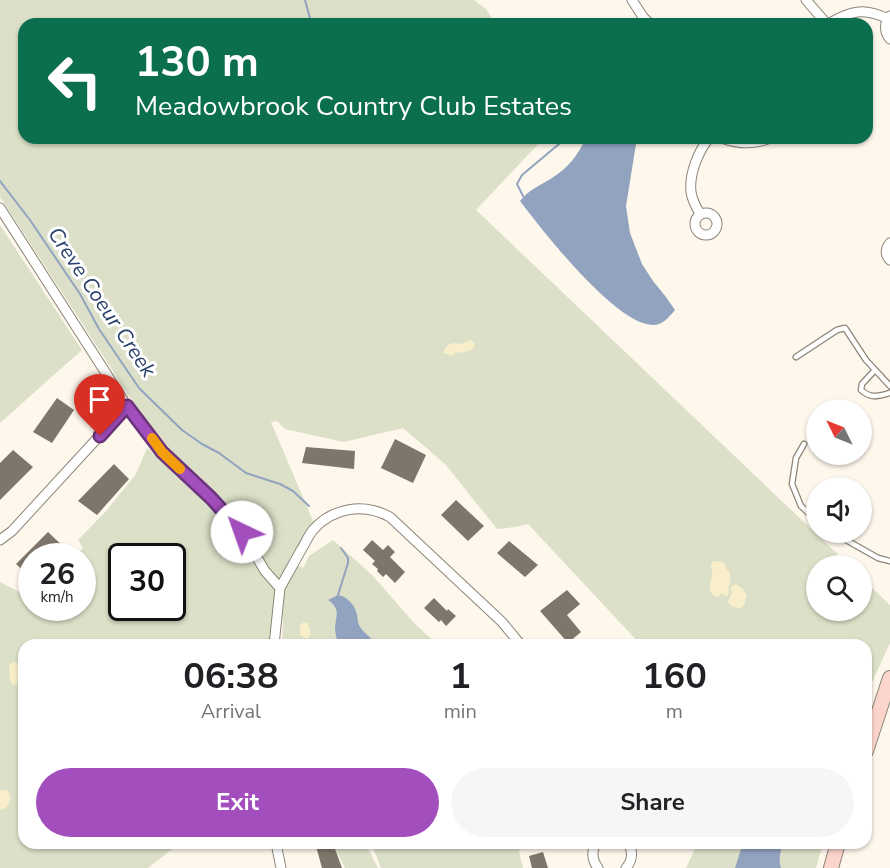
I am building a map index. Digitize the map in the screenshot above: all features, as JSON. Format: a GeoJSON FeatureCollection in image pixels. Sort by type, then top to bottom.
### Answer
{"type":"FeatureCollection","features":[{"type":"Feature","properties":{"kind":"main road"},"geometry":{"type":"LineString","coordinates":[[872,733],[890,678]]}},
{"type":"Feature","properties":{"kind":"main road"},"geometry":{"type":"LineString","coordinates":[[831,868],[836,849]]}},
{"type":"Feature","properties":{"kind":"street"},"geometry":{"type":"LineString","coordinates":[[632,0],[644,18]]}},
{"type":"Feature","properties":{"kind":"street"},"geometry":{"type":"LineString","coordinates":[[806,0],[822,18]]}},
{"type":"Feature","properties":{"kind":"street"},"geometry":{"type":"LineString","coordinates":[[838,18],[856,11],[889,17],[885,26],[890,39]]}},
{"type":"Feature","properties":{"kind":"street"},"geometry":{"type":"LineString","coordinates":[[700,214],[691,190],[692,174],[705,144]]}},
{"type":"Feature","properties":{"kind":"street"},"geometry":{"type":"LineString","coordinates":[[0,208],[127,406],[162,452],[211,498],[242,532],[266,571],[280,588]]}},
{"type":"Feature","properties":{"kind":"street"},"geometry":{"type":"LineString","coordinates":[[890,243],[886,253],[890,260]]}},
{"type":"Feature","properties":{"kind":"street"},"geometry":{"type":"LineString","coordinates":[[0,540],[12,531],[127,406]]}},
{"type":"Feature","properties":{"kind":"street"},"geometry":{"type":"LineString","coordinates":[[274,639],[280,588],[310,533],[320,523],[339,512],[358,508],[371,509],[390,517],[502,622],[516,639]]}},
{"type":"Feature","properties":{"kind":"street"},"geometry":{"type":"LineString","coordinates":[[277,849],[281,868]]}},
{"type":"Feature","properties":{"kind":"street"},"geometry":{"type":"LineString","coordinates":[[593,849],[594,861],[598,868]]}},
{"type":"Feature","properties":{"kind":"street"},"geometry":{"type":"LineString","coordinates":[[626,868],[631,860],[630,849]]}},
{"type":"Feature","properties":{"kind":"lane"},"geometry":{"type":"LineString","coordinates":[[796,357],[837,330],[845,328],[875,370],[890,386]]}},
{"type":"Feature","properties":{"kind":"lane"},"geometry":{"type":"LineString","coordinates":[[875,370],[862,384],[861,390],[873,397],[890,393]]}},
{"type":"Feature","properties":{"kind":"lane"},"geometry":{"type":"LineString","coordinates":[[804,444],[796,458],[792,484],[801,506],[806,511]]}},
{"type":"Feature","properties":{"kind":"lane"},"geometry":{"type":"LineString","coordinates":[[851,543],[878,558],[890,561]]}},
{"type":"Feature","properties":{"kind":"green space"},"geometry":{"type":"Polygon","coordinates":[[[0,0],[474,0],[486,9],[492,18],[18,18],[18,144],[538,144],[476,210],[806,524],[806,543],[826,543],[838,555],[806,555],[806,621],[872,621],[872,588],[890,605],[890,643],[872,682],[872,639],[635,639],[528,524],[497,529],[445,464],[403,428],[344,442],[285,429],[277,421],[271,422],[313,521],[275,590],[272,639],[18,639],[18,849],[172,849],[148,868],[0,868],[0,582],[18,591],[18,621],[96,621],[96,543],[80,543],[78,540],[107,510],[136,474],[147,448],[166,464],[175,455],[146,422],[0,197],[0,0]]]}},
{"type":"Feature","properties":{"kind":"green space"},"geometry":{"type":"Polygon","coordinates":[[[0,225],[82,350],[0,423],[0,225]]]}},
{"type":"Feature","properties":{"kind":"green space"},"geometry":{"type":"Polygon","coordinates":[[[333,540],[373,576],[414,623],[431,639],[282,639],[284,590],[297,565],[303,568],[309,556],[333,540]]]}},
{"type":"Feature","properties":{"kind":"green space"},"geometry":{"type":"Polygon","coordinates":[[[368,849],[378,868],[345,868],[336,850],[368,849]]]}},
{"type":"Feature","properties":{"kind":"green space"},"geometry":{"type":"Polygon","coordinates":[[[373,849],[521,849],[519,852],[523,868],[381,868],[373,849]]]}},
{"type":"Feature","properties":{"kind":"green space"},"geometry":{"type":"Polygon","coordinates":[[[694,849],[821,849],[816,868],[686,868],[694,849]]]}},
{"type":"Feature","properties":{"kind":"sand"},"geometry":{"type":"Polygon","coordinates":[[[471,340],[475,344],[473,349],[463,353],[457,352],[452,356],[444,353],[450,344],[462,344],[471,340]]]}},
{"type":"Feature","properties":{"kind":"sand"},"geometry":{"type":"Polygon","coordinates":[[[713,561],[723,562],[730,573],[731,583],[727,596],[721,593],[716,597],[711,592],[713,561]]]}},
{"type":"Feature","properties":{"kind":"sand"},"geometry":{"type":"Polygon","coordinates":[[[736,584],[747,595],[740,609],[728,602],[732,592],[731,587],[736,584]]]}},
{"type":"Feature","properties":{"kind":"sand"},"geometry":{"type":"Polygon","coordinates":[[[304,622],[308,623],[311,635],[307,639],[300,635],[300,625],[304,622]]]}},
{"type":"Feature","properties":{"kind":"sand"},"geometry":{"type":"Polygon","coordinates":[[[18,663],[18,682],[13,685],[10,681],[10,664],[18,663]]]}},
{"type":"Feature","properties":{"kind":"sand"},"geometry":{"type":"Polygon","coordinates":[[[0,791],[8,791],[11,799],[6,808],[0,810],[0,791]]]}},
{"type":"Feature","properties":{"kind":"water"},"geometry":{"type":"Polygon","coordinates":[[[582,144],[636,144],[626,206],[630,233],[642,264],[675,310],[660,324],[653,325],[638,321],[620,310],[600,293],[562,253],[520,201],[558,174],[576,155],[582,144]]]}},
{"type":"Feature","properties":{"kind":"water"},"geometry":{"type":"Polygon","coordinates":[[[338,595],[346,598],[357,613],[359,625],[371,639],[337,639],[335,630],[337,614],[335,607],[328,600],[338,595]]]}},
{"type":"Feature","properties":{"kind":"water"},"geometry":{"type":"Polygon","coordinates":[[[741,849],[781,849],[781,868],[735,868],[741,849]]]}},
{"type":"Feature","properties":{"kind":"building"},"geometry":{"type":"Polygon","coordinates":[[[57,398],[74,410],[52,443],[33,432],[57,398]]]}},
{"type":"Feature","properties":{"kind":"building"},"geometry":{"type":"Polygon","coordinates":[[[395,439],[426,455],[413,483],[381,468],[395,439]]]}},
{"type":"Feature","properties":{"kind":"building"},"geometry":{"type":"Polygon","coordinates":[[[306,447],[355,451],[354,469],[302,463],[306,447]]]}},
{"type":"Feature","properties":{"kind":"building"},"geometry":{"type":"Polygon","coordinates":[[[13,450],[33,467],[0,500],[0,463],[13,450]]]}},
{"type":"Feature","properties":{"kind":"building"},"geometry":{"type":"Polygon","coordinates":[[[114,464],[129,479],[97,515],[78,501],[114,464]]]}},
{"type":"Feature","properties":{"kind":"building"},"geometry":{"type":"Polygon","coordinates":[[[456,500],[484,526],[468,541],[441,515],[456,500]]]}},
{"type":"Feature","properties":{"kind":"building"},"geometry":{"type":"Polygon","coordinates":[[[48,532],[60,543],[37,543],[48,532]]]}},
{"type":"Feature","properties":{"kind":"building"},"geometry":{"type":"Polygon","coordinates":[[[372,540],[383,550],[388,545],[395,552],[390,557],[405,572],[395,583],[386,574],[383,577],[377,571],[378,569],[372,564],[375,561],[363,550],[372,540]]]}},
{"type":"Feature","properties":{"kind":"building"},"geometry":{"type":"Polygon","coordinates":[[[509,541],[538,565],[525,577],[497,553],[509,541]]]}},
{"type":"Feature","properties":{"kind":"building"},"geometry":{"type":"Polygon","coordinates":[[[567,590],[580,604],[567,615],[581,632],[573,639],[564,639],[540,611],[567,590]]]}},
{"type":"Feature","properties":{"kind":"building"},"geometry":{"type":"Polygon","coordinates":[[[434,598],[447,611],[448,609],[456,616],[446,626],[424,608],[434,598]]]}},
{"type":"Feature","properties":{"kind":"building"},"geometry":{"type":"Polygon","coordinates":[[[317,849],[335,849],[342,868],[322,868],[317,849]]]}},
{"type":"Feature","properties":{"kind":"building"},"geometry":{"type":"Polygon","coordinates":[[[543,852],[548,868],[532,868],[529,856],[543,852]]]}},
{"type":"Feature","properties":{"kind":"waterway"},"geometry":{"type":"LineString","coordinates":[[305,0],[310,18]]}},
{"type":"Feature","properties":{"kind":"waterway"},"geometry":{"type":"LineString","coordinates":[[523,196],[517,184],[522,175],[559,144]]}},
{"type":"Feature","properties":{"kind":"waterway","name":"Creve Coeur Creek"},"geometry":{"type":"LineString","coordinates":[[0,181],[30,220],[80,294],[99,329],[139,388],[182,430],[202,444],[219,453],[246,473],[280,484],[293,491],[309,506]]}},
{"type":"Feature","properties":{"kind":"waterway","name":"Creve Coeur Creek"},"geometry":{"type":"LineString","coordinates":[[338,595],[348,563],[348,558],[341,548]]}},
{"type":"Feature","properties":{"kind":"slow traffic"},"geometry":{"type":"LineString","coordinates":[[152,438],[162,452],[180,469]]}},
{"type":"Feature","properties":{"kind":"route"},"geometry":{"type":"LineString","coordinates":[[100,436],[127,406],[162,452],[211,498],[242,532]]}}]}
